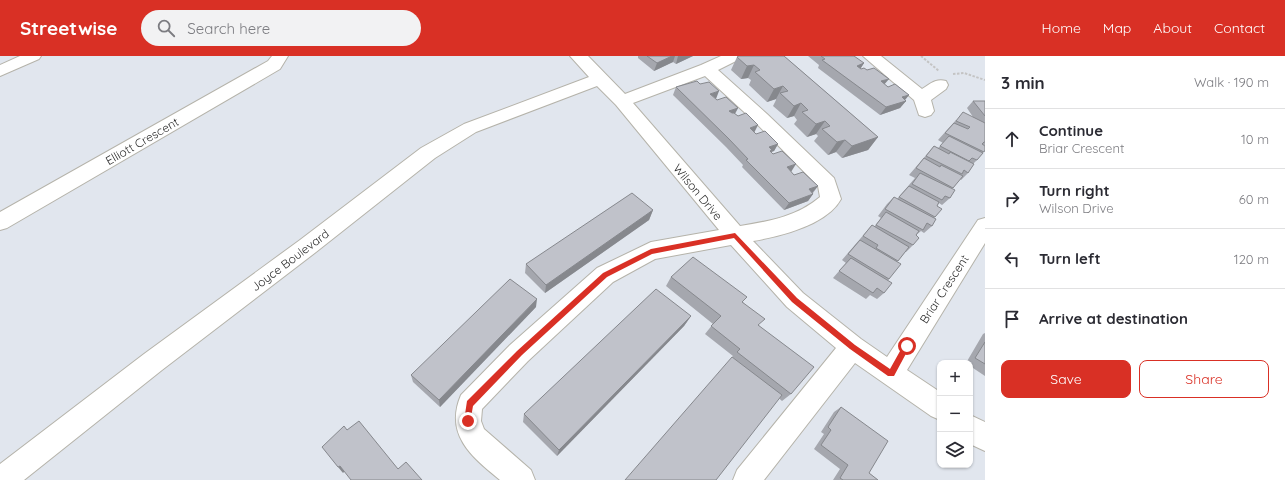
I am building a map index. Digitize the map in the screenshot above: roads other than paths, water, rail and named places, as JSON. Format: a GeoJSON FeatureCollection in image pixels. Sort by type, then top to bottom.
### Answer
{"type":"FeatureCollection","features":[{"type":"Feature","properties":{"kind":"street"},"geometry":{"type":"LineString","coordinates":[[0,71],[33,56]]}},
{"type":"Feature","properties":{"kind":"street","name":"Elliott Crescent"},"geometry":{"type":"LineString","coordinates":[[0,222],[274,65],[280,56]]}},
{"type":"Feature","properties":{"kind":"street","name":"Wilson Drive"},"geometry":{"type":"LineString","coordinates":[[578,56],[622,101],[735,235],[794,300],[852,347],[937,405]]}},
{"type":"Feature","properties":{"kind":"street"},"geometry":{"type":"LineString","coordinates":[[622,101],[707,69],[734,56]]}},
{"type":"Feature","properties":{"kind":"street"},"geometry":{"type":"LineString","coordinates":[[870,56],[924,104],[942,80]]}},
{"type":"Feature","properties":{"kind":"street"},"geometry":{"type":"LineString","coordinates":[[521,480],[474,438],[468,421],[470,404],[520,353],[605,275],[651,251],[777,228],[815,213],[831,199],[827,183],[761,118],[707,69]]}},
{"type":"Feature","properties":{"kind":"street","name":"Joyce Boulevard"},"geometry":{"type":"LineString","coordinates":[[2,480],[153,362],[308,246],[428,153],[470,128],[600,80]]}},
{"type":"Feature","properties":{"kind":"street","name":"Briar Crescent"},"geometry":{"type":"LineString","coordinates":[[891,374],[907,346],[985,226]]}},
{"type":"Feature","properties":{"kind":"street"},"geometry":{"type":"LineString","coordinates":[[748,480],[852,347]]}},
{"type":"Feature","properties":{"kind":"street"},"geometry":{"type":"LineString","coordinates":[[973,430],[985,438]]}}]}
